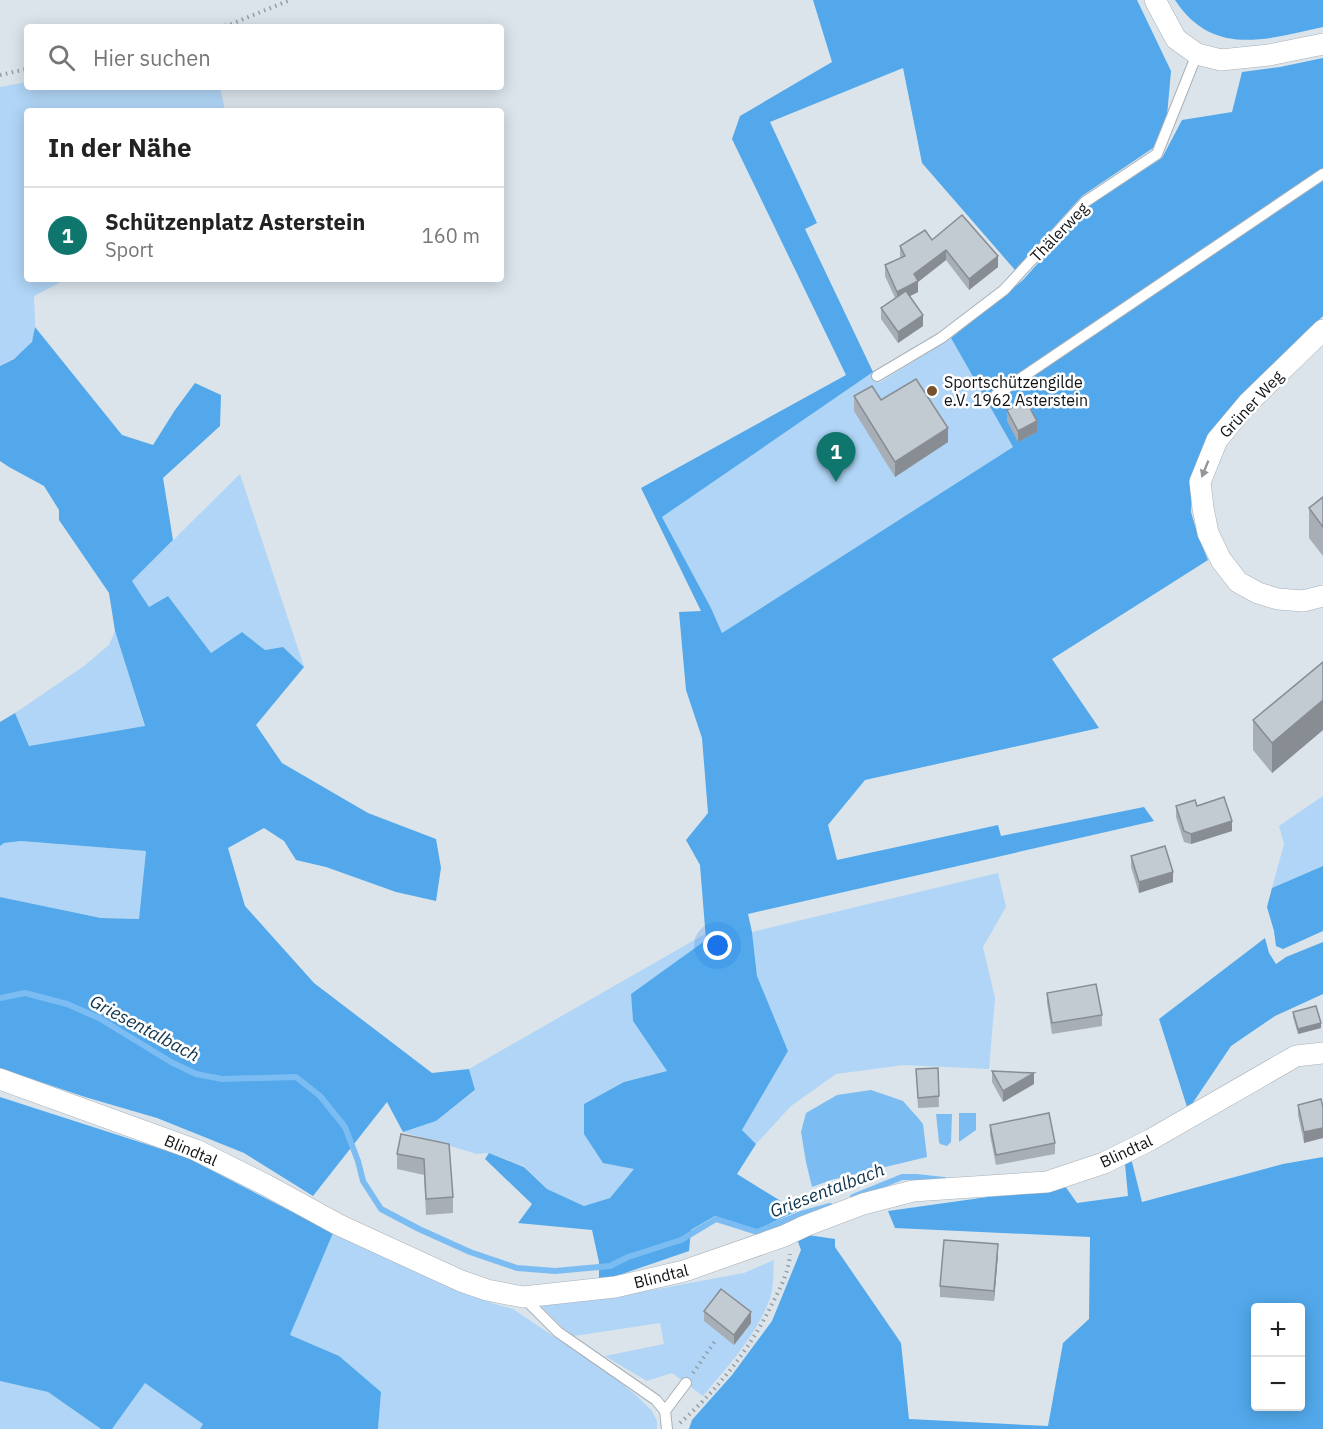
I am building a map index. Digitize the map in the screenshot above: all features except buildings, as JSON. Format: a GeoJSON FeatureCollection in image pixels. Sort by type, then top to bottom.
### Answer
{"type":"FeatureCollection","features":[{"type":"Feature","properties":{"kind":"street"},"geometry":{"type":"LineString","coordinates":[[1157,5],[1176,39],[1197,54],[1221,60],[1269,55],[1323,44]]}},
{"type":"Feature","properties":{"kind":"street","name":"Grüner Weg"},"geometry":{"type":"LineString","coordinates":[[1322,597],[1292,601],[1278,599],[1258,593],[1238,582],[1221,560],[1208,533],[1200,482],[1217,440],[1248,403],[1323,330]]}},
{"type":"Feature","properties":{"kind":"street","name":"Blindtal"},"geometry":{"type":"LineString","coordinates":[[0,1079],[196,1150],[339,1225],[461,1281],[488,1290],[523,1297],[615,1287],[684,1271],[784,1236],[863,1204],[914,1191],[1047,1182],[1104,1163],[1150,1140],[1296,1056],[1323,1053]]}},
{"type":"Feature","properties":{"kind":"lane","name":"Thälerweg"},"geometry":{"type":"LineString","coordinates":[[877,376],[941,338],[1004,290],[1085,202],[1157,154],[1197,54]]}},
{"type":"Feature","properties":{"kind":"lane"},"geometry":{"type":"LineString","coordinates":[[996,395],[1323,174]]}},
{"type":"Feature","properties":{"kind":"lane"},"geometry":{"type":"LineString","coordinates":[[523,1297],[558,1332],[656,1400],[665,1411],[667,1429]]}},
{"type":"Feature","properties":{"kind":"lane"},"geometry":{"type":"LineString","coordinates":[[665,1411],[686,1383]]}},
{"type":"Feature","properties":{"kind":"path"},"geometry":{"type":"LineString","coordinates":[[231,24],[290,0]]}},
{"type":"Feature","properties":{"kind":"path"},"geometry":{"type":"LineString","coordinates":[[0,75],[24,70]]}},
{"type":"Feature","properties":{"kind":"path"},"geometry":{"type":"LineString","coordinates":[[673,1429],[717,1387],[745,1352],[772,1305],[790,1260]]}},
{"type":"Feature","properties":{"kind":"path"},"geometry":{"type":"LineString","coordinates":[[686,1383],[715,1341]]}},
{"type":"Feature","properties":{"kind":"shaded area"},"geometry":{"type":"Polygon","coordinates":[[[813,0],[1137,0],[1171,71],[1167,116],[1153,148],[1082,196],[1015,270],[922,163],[903,68],[770,122],[817,223],[805,229],[873,372],[662,517],[722,633],[1013,447],[951,338],[1023,280],[1090,205],[1162,158],[1182,120],[1232,112],[1242,72],[1323,58],[1323,316],[1246,391],[1192,491],[1191,512],[1208,560],[1052,659],[1099,728],[865,780],[828,825],[837,860],[998,825],[1001,836],[1144,807],[1154,821],[748,914],[757,976],[788,1051],[742,1130],[756,1144],[737,1174],[797,1211],[756,1230],[715,1216],[691,1230],[689,1251],[599,1282],[599,1262],[592,1230],[518,1223],[532,1204],[485,1159],[489,1153],[524,1167],[547,1189],[584,1206],[610,1198],[634,1169],[603,1163],[584,1134],[584,1104],[624,1082],[667,1071],[633,1021],[631,994],[706,940],[700,865],[686,840],[708,813],[702,738],[686,690],[679,612],[701,611],[641,488],[846,375],[732,139],[740,116],[832,62],[813,0]]]}},
{"type":"Feature","properties":{"kind":"shaded area"},"geometry":{"type":"Polygon","coordinates":[[[1175,0],[1323,0],[1323,27],[1262,39],[1242,40],[1224,37],[1206,30],[1190,18],[1175,0]]]}},
{"type":"Feature","properties":{"kind":"shaded area"},"geometry":{"type":"Polygon","coordinates":[[[24,83],[24,90],[221,90],[224,108],[24,108],[24,282],[61,282],[34,296],[33,339],[19,355],[0,366],[0,87],[24,83]]]}},
{"type":"Feature","properties":{"kind":"shaded area"},"geometry":{"type":"Polygon","coordinates":[[[35,327],[122,435],[153,445],[195,383],[221,395],[220,426],[163,478],[173,540],[132,581],[149,607],[168,596],[211,653],[242,632],[265,650],[283,647],[304,667],[256,725],[282,763],[368,813],[436,839],[441,868],[436,901],[396,892],[326,867],[296,860],[284,841],[264,828],[228,848],[245,906],[314,983],[432,1073],[469,1069],[475,1090],[436,1121],[403,1132],[387,1102],[313,1196],[244,1153],[157,1118],[0,1070],[0,897],[101,918],[139,919],[146,851],[21,841],[4,843],[0,846],[0,722],[15,713],[29,746],[145,726],[115,631],[109,593],[59,520],[59,510],[44,486],[0,461],[0,366],[14,359],[32,342],[35,327]]]}},
{"type":"Feature","properties":{"kind":"shaded area"},"geometry":{"type":"Polygon","coordinates":[[[951,338],[1013,447],[722,633],[662,517],[873,372],[879,383],[951,338]]]}},
{"type":"Feature","properties":{"kind":"shaded area"},"geometry":{"type":"Polygon","coordinates":[[[240,474],[304,667],[283,647],[265,650],[242,632],[211,653],[168,596],[149,607],[132,581],[240,474]]]}},
{"type":"Feature","properties":{"kind":"shaded area"},"geometry":{"type":"Polygon","coordinates":[[[115,631],[145,727],[29,746],[15,713],[84,666],[109,645],[115,631]]]}},
{"type":"Feature","properties":{"kind":"shaded area"},"geometry":{"type":"Polygon","coordinates":[[[1323,796],[1323,866],[1272,888],[1284,844],[1279,826],[1323,796]]]}},
{"type":"Feature","properties":{"kind":"shaded area"},"geometry":{"type":"Polygon","coordinates":[[[21,841],[146,851],[139,919],[101,918],[0,897],[0,846],[4,843],[21,841]]]}},
{"type":"Feature","properties":{"kind":"shaded area"},"geometry":{"type":"Polygon","coordinates":[[[1323,866],[1323,931],[1283,949],[1276,946],[1267,907],[1272,888],[1323,866]]]}},
{"type":"Feature","properties":{"kind":"shaded area"},"geometry":{"type":"Polygon","coordinates":[[[998,873],[1006,907],[983,947],[995,998],[989,1069],[904,1065],[836,1074],[791,1106],[756,1144],[742,1130],[788,1051],[757,976],[752,932],[998,873]]]}},
{"type":"Feature","properties":{"kind":"shaded area"},"geometry":{"type":"Polygon","coordinates":[[[705,934],[706,940],[631,994],[633,1021],[667,1071],[624,1082],[635,1169],[610,1198],[584,1206],[547,1189],[524,1166],[489,1153],[477,1154],[403,1132],[436,1121],[475,1091],[469,1069],[705,934]]]}},
{"type":"Feature","properties":{"kind":"shaded area"},"geometry":{"type":"Polygon","coordinates":[[[1265,938],[1269,953],[1276,964],[1286,957],[1323,942],[1323,994],[1275,1016],[1231,1046],[1188,1110],[1159,1019],[1265,938]]]}},
{"type":"Feature","properties":{"kind":"shaded area"},"geometry":{"type":"Polygon","coordinates":[[[871,1090],[903,1101],[919,1119],[923,1124],[927,1157],[831,1180],[812,1187],[801,1132],[806,1113],[837,1095],[871,1090]]]}},
{"type":"Feature","properties":{"kind":"shaded area"},"geometry":{"type":"Polygon","coordinates":[[[0,1097],[186,1157],[333,1233],[290,1335],[339,1356],[381,1392],[378,1429],[200,1429],[203,1424],[145,1383],[112,1429],[101,1429],[48,1392],[0,1381],[0,1097]]]}},
{"type":"Feature","properties":{"kind":"shaded area"},"geometry":{"type":"Polygon","coordinates":[[[959,1113],[976,1113],[976,1130],[959,1142],[959,1113]]]}},
{"type":"Feature","properties":{"kind":"shaded area"},"geometry":{"type":"Polygon","coordinates":[[[936,1114],[952,1114],[951,1142],[947,1146],[939,1142],[936,1114]]]}},
{"type":"Feature","properties":{"kind":"shaded area"},"geometry":{"type":"Polygon","coordinates":[[[1323,1157],[1323,1429],[689,1429],[692,1420],[732,1375],[772,1321],[801,1250],[797,1239],[808,1235],[835,1239],[835,1247],[901,1343],[909,1419],[1048,1426],[1063,1343],[1089,1319],[1090,1237],[895,1228],[888,1211],[1065,1186],[1077,1203],[1128,1196],[1125,1164],[1131,1158],[1142,1202],[1283,1164],[1323,1157]]]}},
{"type":"Feature","properties":{"kind":"shaded area"},"geometry":{"type":"Polygon","coordinates":[[[333,1233],[456,1288],[513,1309],[611,1375],[637,1396],[652,1411],[657,1421],[657,1429],[378,1429],[381,1392],[290,1335],[333,1233]]]}},
{"type":"Feature","properties":{"kind":"shaded area"},"geometry":{"type":"Polygon","coordinates":[[[774,1260],[770,1298],[758,1325],[741,1350],[703,1396],[672,1373],[647,1381],[605,1356],[664,1344],[660,1323],[574,1336],[539,1304],[652,1290],[744,1273],[774,1260]]]}},
{"type":"Feature","properties":{"kind":"shaded area"},"geometry":{"type":"Polygon","coordinates":[[[0,1381],[48,1392],[101,1429],[0,1429],[0,1381]]]}},
{"type":"Feature","properties":{"kind":"shaded area"},"geometry":{"type":"Polygon","coordinates":[[[145,1383],[203,1424],[200,1429],[112,1429],[145,1383]]]}},
{"type":"Feature","properties":{"kind":"waterway","name":"Griesentalbach"},"geometry":{"type":"LineString","coordinates":[[0,998],[25,993],[67,1004],[99,1018],[171,1062],[196,1074],[222,1079],[296,1077],[320,1096],[345,1127],[363,1181],[381,1209],[470,1252],[517,1268],[555,1271],[610,1266],[628,1257],[681,1240],[716,1219],[757,1232],[801,1214],[830,1206]]}},
{"type":"Feature","properties":{"kind":"waterway","name":"Griesentalbach"},"geometry":{"type":"LineString","coordinates":[[853,1197],[902,1177],[944,1180]]}},
{"type":"Feature","properties":{"kind":"place","name":"Sportschützengilde e.V. 1962 Asterstein"},"geometry":{"type":"Point","coordinates":[932,391]}},
{"type":"Feature","properties":{"kind":"place","name":"Schützenplatz Asterstein"},"geometry":{"type":"Point","coordinates":[836,482]}}]}
